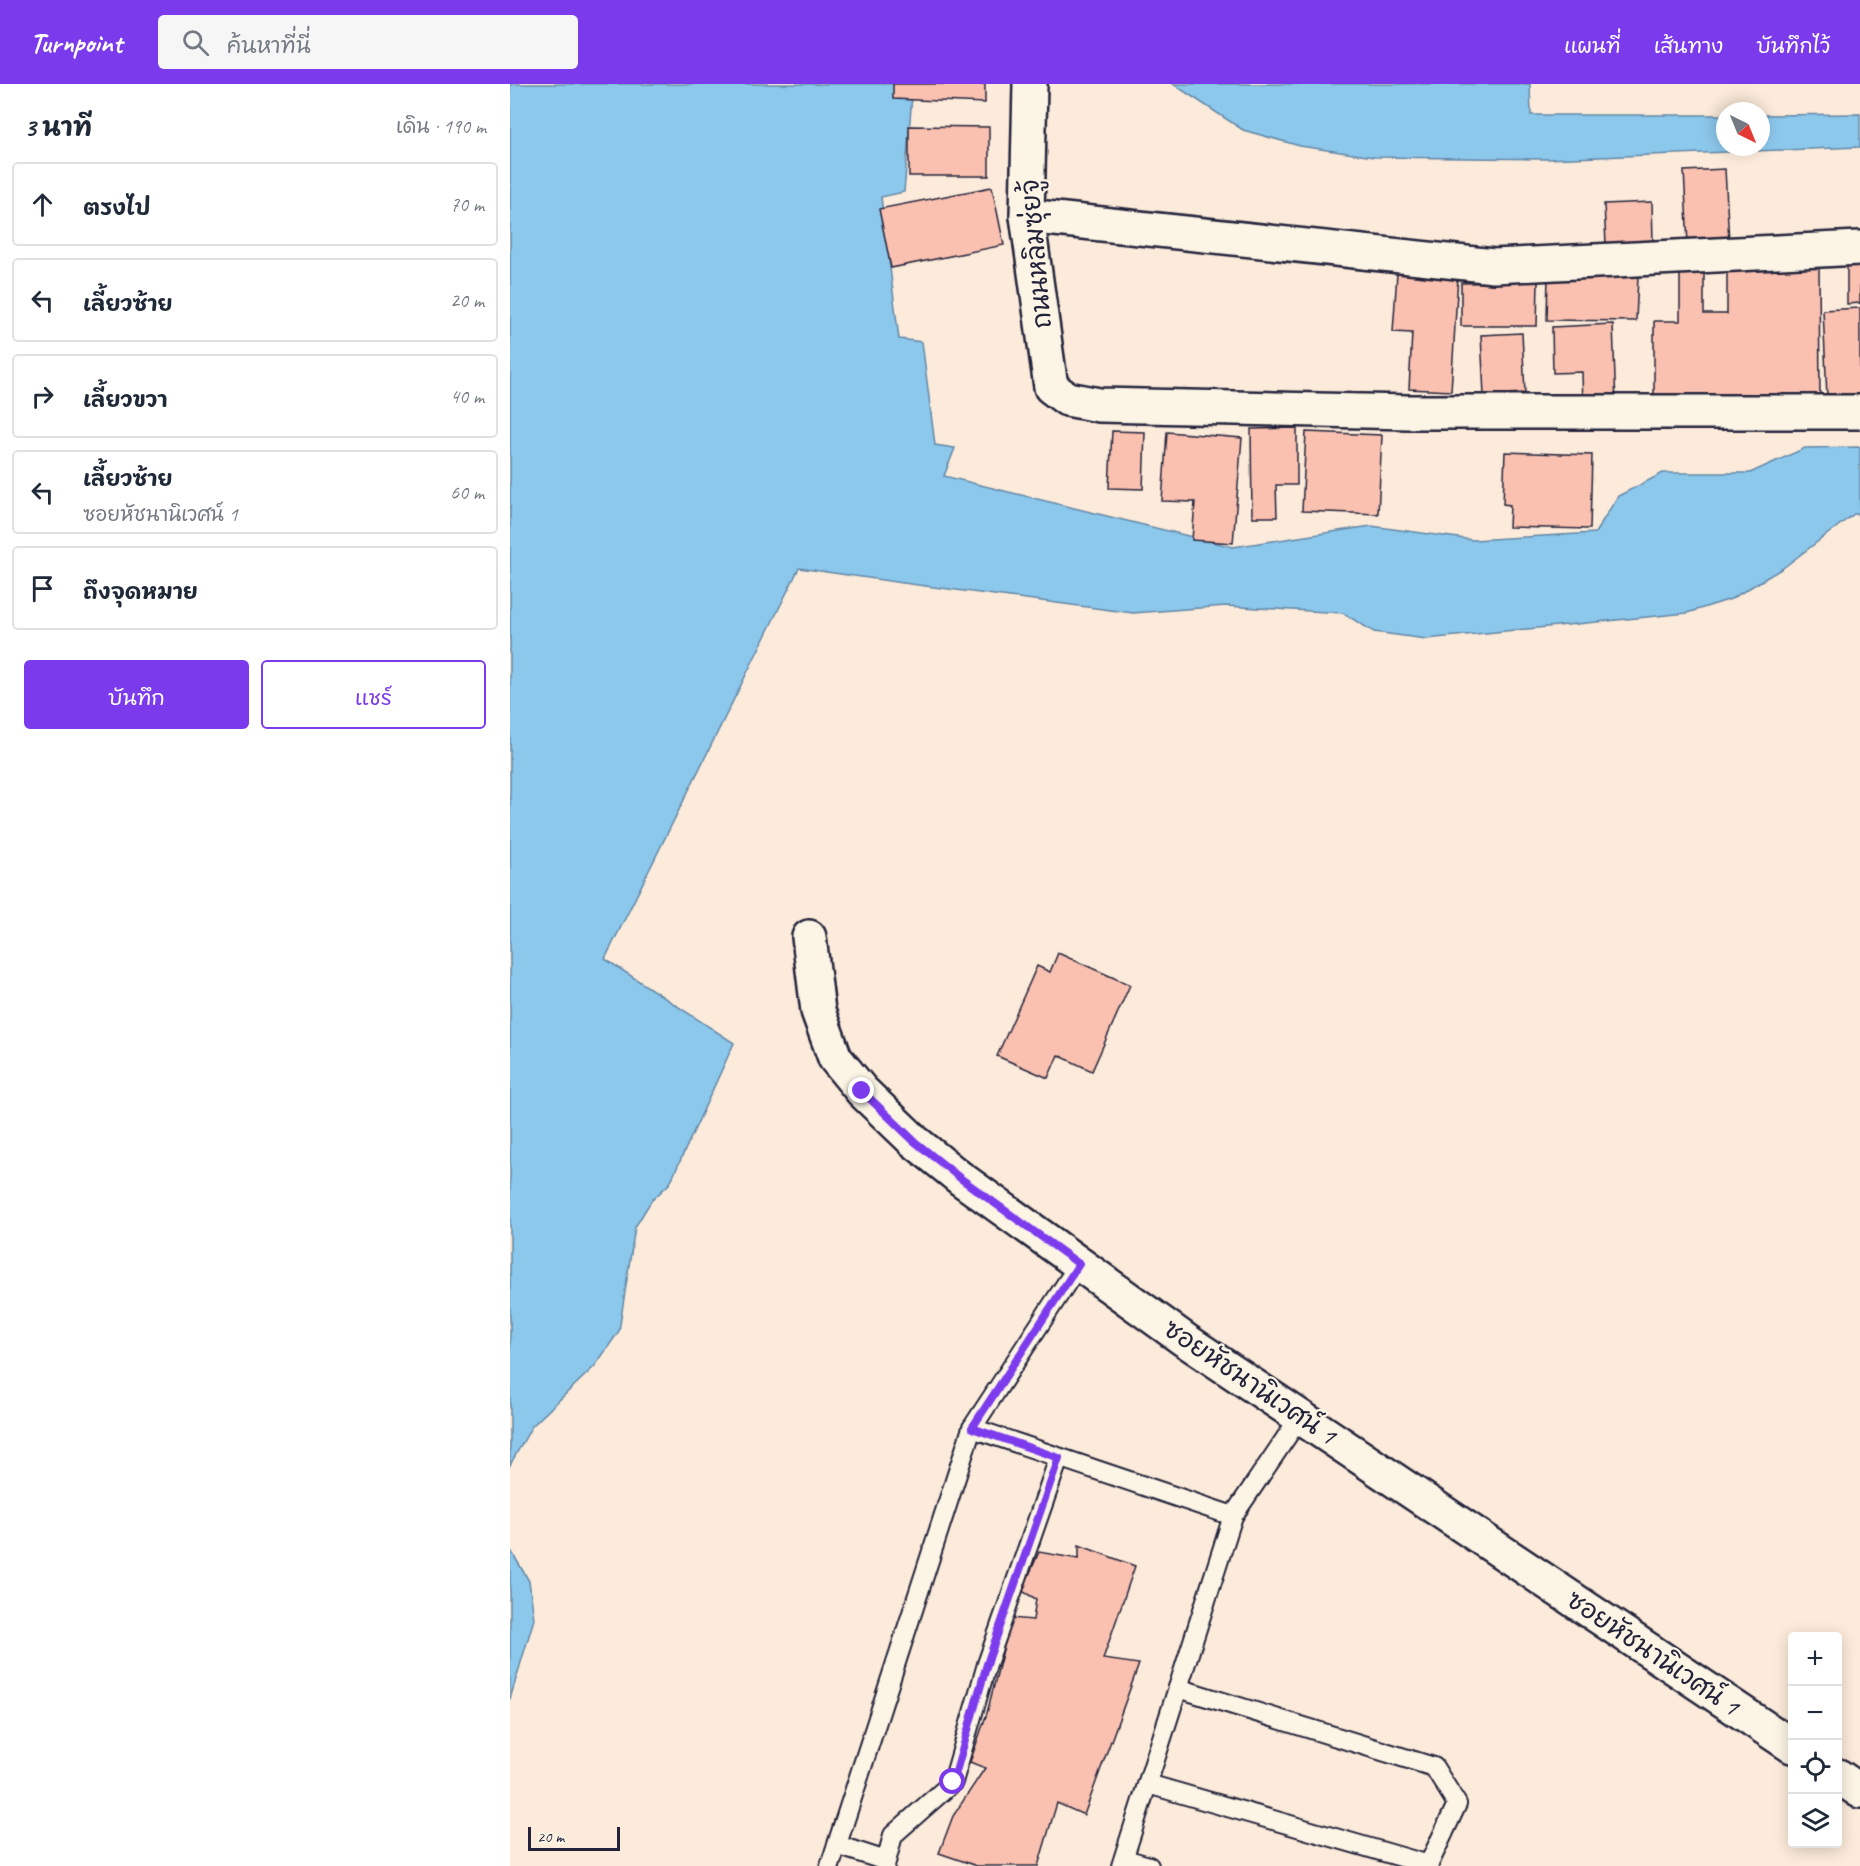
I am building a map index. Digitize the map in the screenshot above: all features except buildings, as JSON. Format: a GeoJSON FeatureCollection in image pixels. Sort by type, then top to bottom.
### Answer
{"type":"FeatureCollection","features":[{"type":"Feature","properties":{"kind":"street","name":"ถนนหลิมซุ่ยจู้"},"geometry":{"type":"LineString","coordinates":[[1030,84],[1027,216],[1051,387],[1067,399],[1099,405],[1420,412],[1860,412]]}},
{"type":"Feature","properties":{"kind":"street"},"geometry":{"type":"LineString","coordinates":[[1027,216],[1494,266],[1860,248]]}},
{"type":"Feature","properties":{"kind":"street","name":"ซอยหัชนานิเวศน์ 1"},"geometry":{"type":"LineString","coordinates":[[809,937],[818,1011],[835,1058],[862,1091],[914,1141],[960,1178],[1185,1340],[1788,1743]]}},
{"type":"Feature","properties":{"kind":"street"},"geometry":{"type":"LineString","coordinates":[[1842,1779],[1860,1791]]}},
{"type":"Feature","properties":{"kind":"lane"},"geometry":{"type":"LineString","coordinates":[[830,1866],[972,1428],[1079,1264]]}},
{"type":"Feature","properties":{"kind":"lane"},"geometry":{"type":"LineString","coordinates":[[1149,1866],[1123,1862],[1233,1516],[1300,1417]]}},
{"type":"Feature","properties":{"kind":"lane"},"geometry":{"type":"LineString","coordinates":[[972,1428],[1233,1516]]}},
{"type":"Feature","properties":{"kind":"lane"},"geometry":{"type":"LineString","coordinates":[[837,1845],[885,1863],[894,1834],[953,1782],[987,1664],[1059,1458]]}},
{"type":"Feature","properties":{"kind":"lane"},"geometry":{"type":"LineString","coordinates":[[1148,1784],[1428,1866],[1457,1804],[1434,1767],[1178,1688]]}},
{"type":"Feature","properties":{"kind":"water"},"geometry":{"type":"Polygon","coordinates":[[[510,84],[913,84],[904,192],[881,197],[899,339],[922,342],[935,445],[955,448],[944,476],[1233,547],[1371,526],[1473,540],[1595,533],[1618,496],[1663,473],[1750,473],[1805,448],[1860,447],[1860,514],[1854,514],[1783,568],[1731,599],[1687,613],[1426,639],[1374,632],[1343,613],[1226,606],[1133,613],[799,568],[605,959],[734,1043],[670,1183],[651,1201],[635,1227],[619,1331],[595,1366],[532,1426],[510,1465],[510,84]]]}},
{"type":"Feature","properties":{"kind":"water"},"geometry":{"type":"Polygon","coordinates":[[[1173,84],[1530,84],[1531,115],[1716,115],[1716,153],[1546,159],[1374,157],[1300,146],[1243,130],[1173,84]]]}},
{"type":"Feature","properties":{"kind":"water"},"geometry":{"type":"Polygon","coordinates":[[[1860,114],[1860,147],[1770,150],[1770,115],[1860,114]]]}},
{"type":"Feature","properties":{"kind":"water"},"geometry":{"type":"Polygon","coordinates":[[[510,1549],[529,1581],[534,1619],[510,1699],[510,1549]]]}},
{"type":"Feature","properties":{"kind":"route"},"geometry":{"type":"LineString","coordinates":[[862,1091],[914,1141],[960,1178],[1079,1264],[972,1428],[1059,1458],[987,1664],[953,1782]]}}]}
